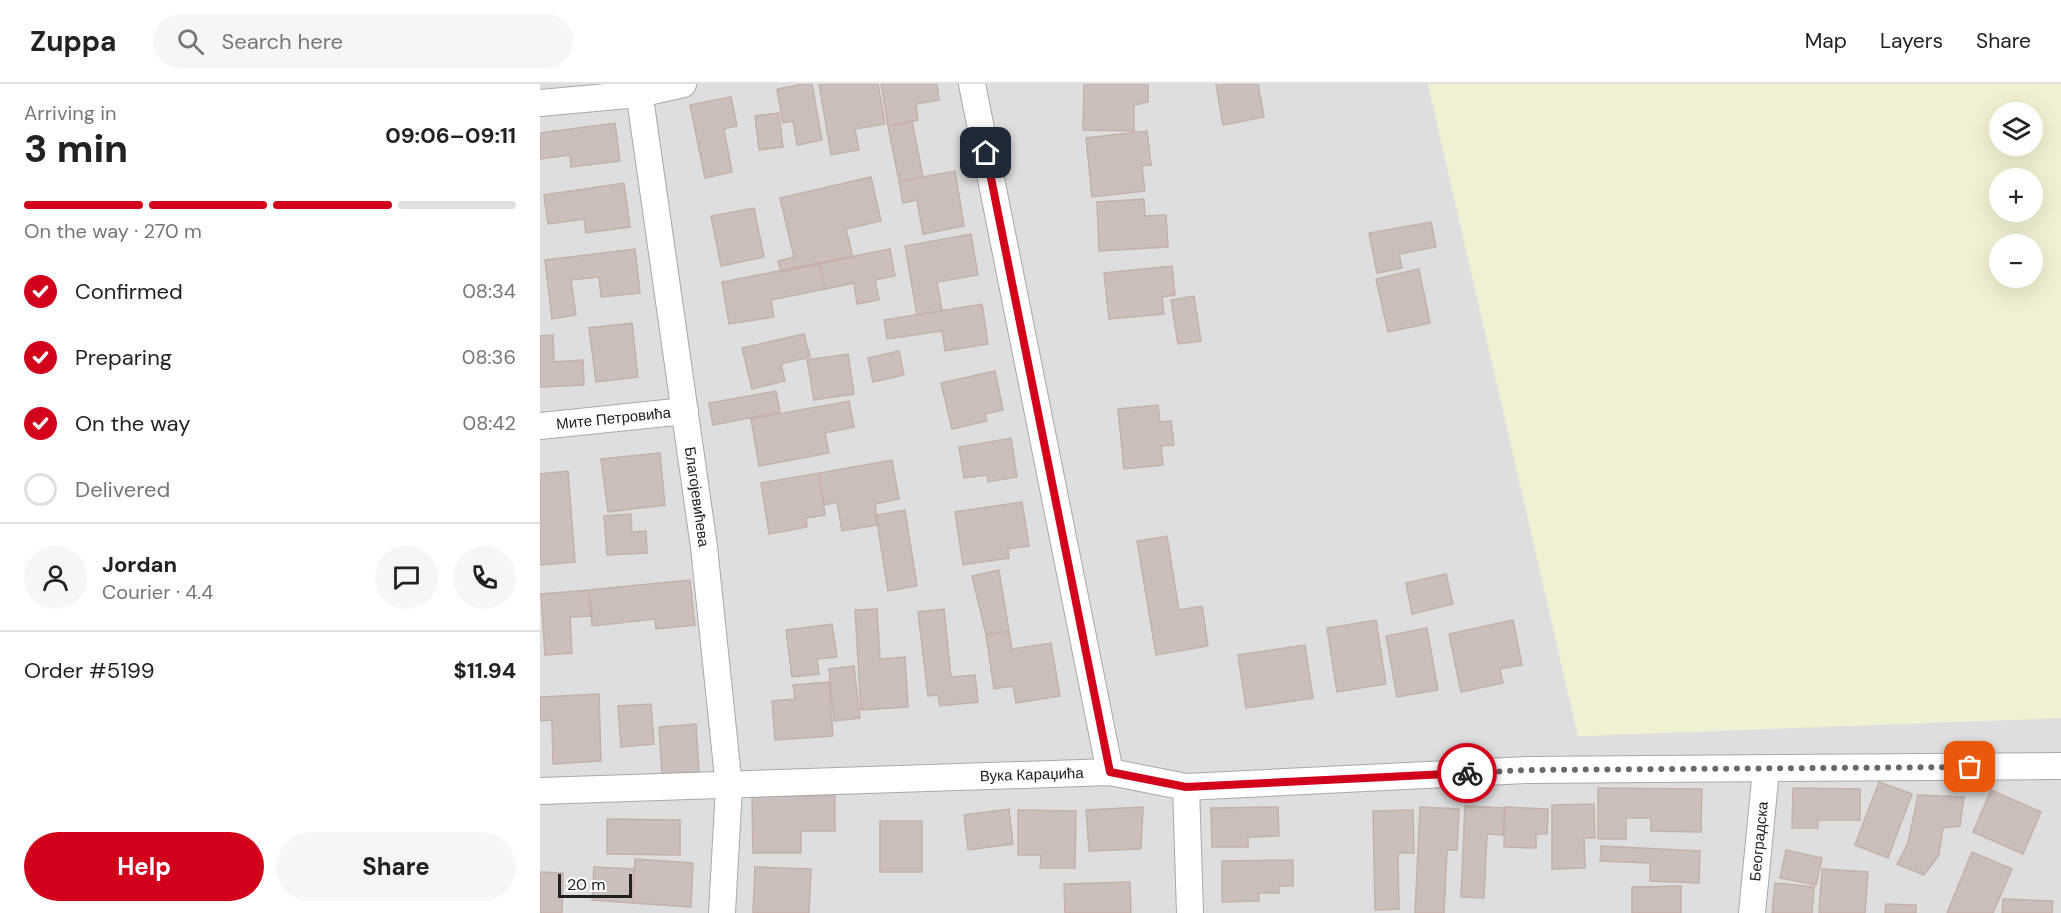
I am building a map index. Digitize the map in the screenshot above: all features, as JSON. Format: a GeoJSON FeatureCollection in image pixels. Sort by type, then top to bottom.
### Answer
{"type":"FeatureCollection","features":[{"type":"Feature","properties":{"kind":"street"},"geometry":{"type":"LineString","coordinates":[[540,103],[683,84]]}},
{"type":"Feature","properties":{"kind":"street"},"geometry":{"type":"LineString","coordinates":[[972,84],[1110,772]]}},
{"type":"Feature","properties":{"kind":"street","name":"Благојевићева"},"geometry":{"type":"LineString","coordinates":[[638,89],[704,547],[729,787],[722,913]]}},
{"type":"Feature","properties":{"kind":"street","name":"Мите Петровића"},"geometry":{"type":"LineString","coordinates":[[540,426],[685,411]]}},
{"type":"Feature","properties":{"kind":"street","name":"Вука Караџића"},"geometry":{"type":"LineString","coordinates":[[540,791],[729,787],[1110,772],[1186,787],[1527,770],[2061,766]]}},
{"type":"Feature","properties":{"kind":"street","name":"Београдска"},"geometry":{"type":"LineString","coordinates":[[1752,913],[1766,770]]}},
{"type":"Feature","properties":{"kind":"street"},"geometry":{"type":"LineString","coordinates":[[1186,787],[1190,913]]}},
{"type":"Feature","properties":{"kind":"shaded area"},"geometry":{"type":"Polygon","coordinates":[[[540,84],[1428,84],[1578,736],[2061,718],[2061,913],[540,913],[540,84]]]}},
{"type":"Feature","properties":{"kind":"green space"},"geometry":{"type":"Polygon","coordinates":[[[1428,84],[2061,84],[2061,718],[1578,736],[1428,84]]]}},
{"type":"Feature","properties":{"kind":"building"},"geometry":{"type":"Polygon","coordinates":[[[812,84],[822,140],[797,145],[793,121],[783,123],[777,89],[812,84]]]}},
{"type":"Feature","properties":{"kind":"building"},"geometry":{"type":"Polygon","coordinates":[[[819,84],[878,84],[885,124],[855,129],[859,150],[831,155],[819,84]]]}},
{"type":"Feature","properties":{"kind":"building"},"geometry":{"type":"Polygon","coordinates":[[[881,84],[937,84],[939,100],[916,104],[918,120],[888,126],[881,84]]]}},
{"type":"Feature","properties":{"kind":"building"},"geometry":{"type":"Polygon","coordinates":[[[1084,84],[1148,84],[1148,102],[1134,105],[1134,131],[1083,130],[1084,84]]]}},
{"type":"Feature","properties":{"kind":"building"},"geometry":{"type":"Polygon","coordinates":[[[1216,84],[1258,84],[1264,117],[1223,125],[1216,84]]]}},
{"type":"Feature","properties":{"kind":"building"},"geometry":{"type":"Polygon","coordinates":[[[731,97],[737,126],[724,129],[732,172],[705,178],[690,105],[731,97]]]}},
{"type":"Feature","properties":{"kind":"building"},"geometry":{"type":"Polygon","coordinates":[[[779,113],[783,147],[759,150],[755,116],[779,113]]]}},
{"type":"Feature","properties":{"kind":"building"},"geometry":{"type":"Polygon","coordinates":[[[912,121],[923,177],[899,181],[888,126],[912,121]]]}},
{"type":"Feature","properties":{"kind":"building"},"geometry":{"type":"Polygon","coordinates":[[[615,123],[620,161],[571,167],[570,155],[540,159],[540,133],[615,123]]]}},
{"type":"Feature","properties":{"kind":"building"},"geometry":{"type":"Polygon","coordinates":[[[1147,131],[1151,165],[1142,166],[1145,191],[1092,197],[1086,138],[1147,131]]]}},
{"type":"Feature","properties":{"kind":"building"},"geometry":{"type":"Polygon","coordinates":[[[955,171],[964,226],[923,234],[917,200],[903,203],[899,181],[955,171]]]}},
{"type":"Feature","properties":{"kind":"building"},"geometry":{"type":"Polygon","coordinates":[[[871,177],[881,221],[846,229],[853,257],[781,272],[778,261],[794,257],[780,198],[871,177]]]}},
{"type":"Feature","properties":{"kind":"building"},"geometry":{"type":"Polygon","coordinates":[[[624,183],[630,227],[586,233],[584,219],[548,224],[544,195],[624,183]]]}},
{"type":"Feature","properties":{"kind":"building"},"geometry":{"type":"Polygon","coordinates":[[[1144,199],[1145,216],[1166,215],[1168,247],[1099,251],[1097,202],[1144,199]]]}},
{"type":"Feature","properties":{"kind":"building"},"geometry":{"type":"Polygon","coordinates":[[[754,208],[764,257],[721,266],[711,216],[754,208]]]}},
{"type":"Feature","properties":{"kind":"building"},"geometry":{"type":"Polygon","coordinates":[[[1431,222],[1436,247],[1399,254],[1402,268],[1377,273],[1369,233],[1431,222]]]}},
{"type":"Feature","properties":{"kind":"building"},"geometry":{"type":"Polygon","coordinates":[[[971,234],[978,275],[937,282],[942,311],[917,315],[905,246],[971,234]]]}},
{"type":"Feature","properties":{"kind":"building"},"geometry":{"type":"Polygon","coordinates":[[[635,249],[640,293],[601,297],[599,277],[571,280],[576,315],[552,319],[545,260],[635,249]]]}},
{"type":"Feature","properties":{"kind":"building"},"geometry":{"type":"Polygon","coordinates":[[[890,249],[895,276],[875,280],[879,300],[857,304],[854,283],[825,289],[819,263],[890,249]]]}},
{"type":"Feature","properties":{"kind":"building"},"geometry":{"type":"Polygon","coordinates":[[[819,263],[825,289],[771,300],[774,317],[729,324],[722,282],[819,263]]]}},
{"type":"Feature","properties":{"kind":"building"},"geometry":{"type":"Polygon","coordinates":[[[1172,266],[1175,295],[1162,297],[1164,314],[1109,319],[1104,273],[1172,266]]]}},
{"type":"Feature","properties":{"kind":"building"},"geometry":{"type":"Polygon","coordinates":[[[1419,269],[1430,323],[1388,332],[1376,279],[1419,269]]]}},
{"type":"Feature","properties":{"kind":"building"},"geometry":{"type":"Polygon","coordinates":[[[1194,296],[1201,341],[1178,344],[1171,300],[1194,296]]]}},
{"type":"Feature","properties":{"kind":"building"},"geometry":{"type":"Polygon","coordinates":[[[982,304],[988,344],[945,351],[942,331],[887,339],[884,320],[982,304]]]}},
{"type":"Feature","properties":{"kind":"building"},"geometry":{"type":"Polygon","coordinates":[[[632,323],[638,377],[596,382],[589,328],[632,323]]]}},
{"type":"Feature","properties":{"kind":"building"},"geometry":{"type":"Polygon","coordinates":[[[804,334],[810,357],[781,364],[785,381],[752,389],[742,348],[804,334]]]}},
{"type":"Feature","properties":{"kind":"building"},"geometry":{"type":"Polygon","coordinates":[[[553,335],[554,362],[583,360],[584,385],[540,387],[540,336],[553,335]]]}},
{"type":"Feature","properties":{"kind":"building"},"geometry":{"type":"Polygon","coordinates":[[[899,351],[904,375],[873,382],[868,358],[899,351]]]}},
{"type":"Feature","properties":{"kind":"building"},"geometry":{"type":"Polygon","coordinates":[[[848,354],[854,394],[814,400],[807,360],[848,354]]]}},
{"type":"Feature","properties":{"kind":"building"},"geometry":{"type":"Polygon","coordinates":[[[995,371],[1003,410],[985,414],[987,421],[952,429],[941,383],[995,371]]]}},
{"type":"Feature","properties":{"kind":"building"},"geometry":{"type":"Polygon","coordinates":[[[776,391],[780,412],[713,425],[709,403],[776,391]]]}},
{"type":"Feature","properties":{"kind":"building"},"geometry":{"type":"Polygon","coordinates":[[[849,401],[854,427],[825,433],[829,453],[759,466],[751,419],[849,401]]]}},
{"type":"Feature","properties":{"kind":"building"},"geometry":{"type":"Polygon","coordinates":[[[1158,405],[1160,422],[1171,421],[1174,445],[1161,446],[1163,465],[1124,469],[1118,409],[1158,405]]]}},
{"type":"Feature","properties":{"kind":"building"},"geometry":{"type":"Polygon","coordinates":[[[1011,438],[1017,477],[988,482],[987,475],[964,478],[959,447],[1011,438]]]}},
{"type":"Feature","properties":{"kind":"building"},"geometry":{"type":"Polygon","coordinates":[[[660,453],[665,505],[608,512],[601,459],[660,453]]]}},
{"type":"Feature","properties":{"kind":"building"},"geometry":{"type":"Polygon","coordinates":[[[892,460],[899,499],[875,504],[878,525],[842,531],[837,502],[824,505],[819,473],[892,460]]]}},
{"type":"Feature","properties":{"kind":"building"},"geometry":{"type":"Polygon","coordinates":[[[568,471],[575,562],[540,565],[540,474],[568,471]]]}},
{"type":"Feature","properties":{"kind":"building"},"geometry":{"type":"Polygon","coordinates":[[[819,473],[825,515],[806,518],[807,527],[769,534],[761,483],[819,473]]]}},
{"type":"Feature","properties":{"kind":"building"},"geometry":{"type":"Polygon","coordinates":[[[1022,502],[1029,546],[1008,549],[1009,558],[963,565],[955,512],[1022,502]]]}},
{"type":"Feature","properties":{"kind":"building"},"geometry":{"type":"Polygon","coordinates":[[[905,510],[917,586],[888,591],[876,515],[905,510]]]}},
{"type":"Feature","properties":{"kind":"building"},"geometry":{"type":"Polygon","coordinates":[[[631,514],[632,532],[646,531],[647,553],[607,555],[604,516],[631,514]]]}},
{"type":"Feature","properties":{"kind":"building"},"geometry":{"type":"Polygon","coordinates":[[[1167,536],[1179,610],[1202,606],[1208,646],[1156,655],[1137,541],[1167,536]]]}},
{"type":"Feature","properties":{"kind":"building"},"geometry":{"type":"Polygon","coordinates":[[[999,570],[1009,631],[986,635],[972,576],[999,570]]]}},
{"type":"Feature","properties":{"kind":"building"},"geometry":{"type":"Polygon","coordinates":[[[1446,574],[1453,604],[1412,614],[1406,583],[1446,574]]]}},
{"type":"Feature","properties":{"kind":"building"},"geometry":{"type":"Polygon","coordinates":[[[690,580],[695,625],[656,629],[655,619],[592,626],[589,590],[690,580]]]}},
{"type":"Feature","properties":{"kind":"building"},"geometry":{"type":"Polygon","coordinates":[[[589,590],[592,616],[570,617],[572,653],[545,655],[541,594],[589,590]]]}},
{"type":"Feature","properties":{"kind":"building"},"geometry":{"type":"Polygon","coordinates":[[[877,609],[880,659],[905,657],[908,707],[861,710],[855,610],[877,609]]]}},
{"type":"Feature","properties":{"kind":"building"},"geometry":{"type":"Polygon","coordinates":[[[944,609],[951,677],[975,675],[978,702],[940,706],[938,695],[928,696],[918,612],[944,609]]]}},
{"type":"Feature","properties":{"kind":"building"},"geometry":{"type":"Polygon","coordinates":[[[1376,620],[1386,684],[1337,692],[1327,628],[1376,620]]]}},
{"type":"Feature","properties":{"kind":"building"},"geometry":{"type":"Polygon","coordinates":[[[1513,620],[1522,665],[1500,669],[1503,683],[1461,692],[1449,634],[1513,620]]]}},
{"type":"Feature","properties":{"kind":"building"},"geometry":{"type":"Polygon","coordinates":[[[832,624],[837,657],[817,659],[819,674],[792,677],[786,630],[832,624]]]}},
{"type":"Feature","properties":{"kind":"building"},"geometry":{"type":"Polygon","coordinates":[[[1427,628],[1438,690],[1397,697],[1386,636],[1427,628]]]}},
{"type":"Feature","properties":{"kind":"building"},"geometry":{"type":"Polygon","coordinates":[[[1009,631],[1012,649],[1051,643],[1060,696],[1016,703],[1013,686],[994,689],[986,635],[1009,631]]]}},
{"type":"Feature","properties":{"kind":"building"},"geometry":{"type":"Polygon","coordinates":[[[1305,645],[1313,698],[1246,708],[1238,655],[1305,645]]]}},
{"type":"Feature","properties":{"kind":"building"},"geometry":{"type":"Polygon","coordinates":[[[854,666],[860,718],[834,721],[829,669],[854,666]]]}},
{"type":"Feature","properties":{"kind":"building"},"geometry":{"type":"Polygon","coordinates":[[[829,682],[833,736],[775,740],[772,701],[795,699],[793,685],[829,682]]]}},
{"type":"Feature","properties":{"kind":"building"},"geometry":{"type":"Polygon","coordinates":[[[599,694],[601,761],[553,764],[552,720],[540,721],[540,697],[599,694]]]}},
{"type":"Feature","properties":{"kind":"building"},"geometry":{"type":"Polygon","coordinates":[[[651,704],[654,744],[621,747],[618,706],[651,704]]]}},
{"type":"Feature","properties":{"kind":"building"},"geometry":{"type":"Polygon","coordinates":[[[696,724],[699,772],[662,775],[659,727],[696,724]]]}},
{"type":"Feature","properties":{"kind":"building"},"geometry":{"type":"Polygon","coordinates":[[[1879,782],[1912,794],[1888,858],[1855,845],[1879,782]]]}},
{"type":"Feature","properties":{"kind":"building"},"geometry":{"type":"Polygon","coordinates":[[[1598,788],[1702,789],[1701,832],[1651,831],[1651,818],[1626,818],[1626,839],[1598,839],[1598,788]]]}},
{"type":"Feature","properties":{"kind":"building"},"geometry":{"type":"Polygon","coordinates":[[[1793,788],[1860,789],[1860,820],[1818,820],[1818,828],[1792,828],[1793,788]]]}},
{"type":"Feature","properties":{"kind":"building"},"geometry":{"type":"Polygon","coordinates":[[[1991,790],[2041,812],[2023,854],[1973,832],[1991,790]]]}},
{"type":"Feature","properties":{"kind":"building"},"geometry":{"type":"Polygon","coordinates":[[[1918,795],[1964,797],[1960,826],[1943,828],[1939,855],[1924,875],[1897,864],[1908,843],[1918,795]]]}},
{"type":"Feature","properties":{"kind":"building"},"geometry":{"type":"Polygon","coordinates":[[[752,796],[835,796],[835,831],[801,831],[801,853],[753,853],[752,796]]]}},
{"type":"Feature","properties":{"kind":"building"},"geometry":{"type":"Polygon","coordinates":[[[1594,804],[1595,838],[1584,838],[1585,868],[1552,869],[1552,805],[1594,804]]]}},
{"type":"Feature","properties":{"kind":"building"},"geometry":{"type":"Polygon","coordinates":[[[1465,806],[1504,808],[1503,835],[1487,834],[1484,898],[1461,897],[1465,806]]]}},
{"type":"Feature","properties":{"kind":"building"},"geometry":{"type":"Polygon","coordinates":[[[1143,807],[1141,849],[1089,851],[1086,810],[1143,807]]]}},
{"type":"Feature","properties":{"kind":"building"},"geometry":{"type":"Polygon","coordinates":[[[1278,807],[1279,836],[1248,837],[1248,847],[1212,847],[1211,808],[1278,807]]]}},
{"type":"Feature","properties":{"kind":"building"},"geometry":{"type":"Polygon","coordinates":[[[1420,807],[1459,809],[1457,850],[1447,850],[1444,913],[1415,913],[1420,807]]]}},
{"type":"Feature","properties":{"kind":"building"},"geometry":{"type":"Polygon","coordinates":[[[1505,807],[1548,809],[1547,834],[1536,834],[1536,848],[1504,847],[1505,807]]]}},
{"type":"Feature","properties":{"kind":"building"},"geometry":{"type":"Polygon","coordinates":[[[1009,809],[1013,844],[968,850],[964,815],[1009,809]]]}},
{"type":"Feature","properties":{"kind":"building"},"geometry":{"type":"Polygon","coordinates":[[[1018,810],[1076,811],[1075,868],[1040,868],[1041,855],[1018,855],[1018,810]]]}},
{"type":"Feature","properties":{"kind":"building"},"geometry":{"type":"Polygon","coordinates":[[[1413,810],[1414,853],[1398,853],[1399,909],[1375,910],[1373,811],[1413,810]]]}},
{"type":"Feature","properties":{"kind":"building"},"geometry":{"type":"Polygon","coordinates":[[[607,819],[680,820],[680,855],[607,854],[607,819]]]}},
{"type":"Feature","properties":{"kind":"building"},"geometry":{"type":"Polygon","coordinates":[[[880,821],[922,821],[922,872],[880,872],[880,821]]]}},
{"type":"Feature","properties":{"kind":"building"},"geometry":{"type":"Polygon","coordinates":[[[1601,846],[1700,851],[1699,883],[1650,881],[1650,863],[1600,861],[1601,846]]]}},
{"type":"Feature","properties":{"kind":"building"},"geometry":{"type":"Polygon","coordinates":[[[1786,850],[1822,858],[1816,885],[1780,878],[1786,850]]]}},
{"type":"Feature","properties":{"kind":"building"},"geometry":{"type":"Polygon","coordinates":[[[1972,852],[2012,869],[1993,913],[1947,913],[1972,852]]]}},
{"type":"Feature","properties":{"kind":"building"},"geometry":{"type":"Polygon","coordinates":[[[635,859],[693,863],[691,907],[632,903],[635,859]]]}},
{"type":"Feature","properties":{"kind":"building"},"geometry":{"type":"Polygon","coordinates":[[[1293,860],[1293,886],[1279,886],[1279,893],[1259,893],[1259,901],[1222,902],[1222,861],[1293,860]]]}},
{"type":"Feature","properties":{"kind":"building"},"geometry":{"type":"Polygon","coordinates":[[[594,867],[634,869],[632,903],[592,900],[594,867]]]}},
{"type":"Feature","properties":{"kind":"building"},"geometry":{"type":"Polygon","coordinates":[[[755,867],[811,869],[809,913],[753,913],[755,867]]]}},
{"type":"Feature","properties":{"kind":"building"},"geometry":{"type":"Polygon","coordinates":[[[1822,869],[1868,872],[1865,913],[1819,913],[1822,869]]]}},
{"type":"Feature","properties":{"kind":"building"},"geometry":{"type":"Polygon","coordinates":[[[540,872],[563,873],[562,913],[540,913],[540,872]]]}},
{"type":"Feature","properties":{"kind":"building"},"geometry":{"type":"Polygon","coordinates":[[[1130,882],[1131,913],[1065,913],[1064,884],[1130,882]]]}},
{"type":"Feature","properties":{"kind":"building"},"geometry":{"type":"Polygon","coordinates":[[[1775,883],[1814,887],[1812,913],[1772,913],[1775,883]]]}},
{"type":"Feature","properties":{"kind":"building"},"geometry":{"type":"Polygon","coordinates":[[[1681,886],[1681,913],[1632,913],[1632,887],[1681,886]]]}},
{"type":"Feature","properties":{"kind":"building"},"geometry":{"type":"Polygon","coordinates":[[[2003,899],[2053,901],[2052,913],[2002,913],[2003,899]]]}},
{"type":"Feature","properties":{"kind":"building"},"geometry":{"type":"Polygon","coordinates":[[[1886,904],[1916,905],[1916,913],[1885,913],[1886,904]]]}},
{"type":"Feature","properties":{"kind":"way so far"},"geometry":{"type":"LineString","coordinates":[[1467,773],[1527,770],[1970,767]]}},
{"type":"Feature","properties":{"kind":"route"},"geometry":{"type":"LineString","coordinates":[[986,153],[1110,772],[1186,787],[1467,773]]}}]}
